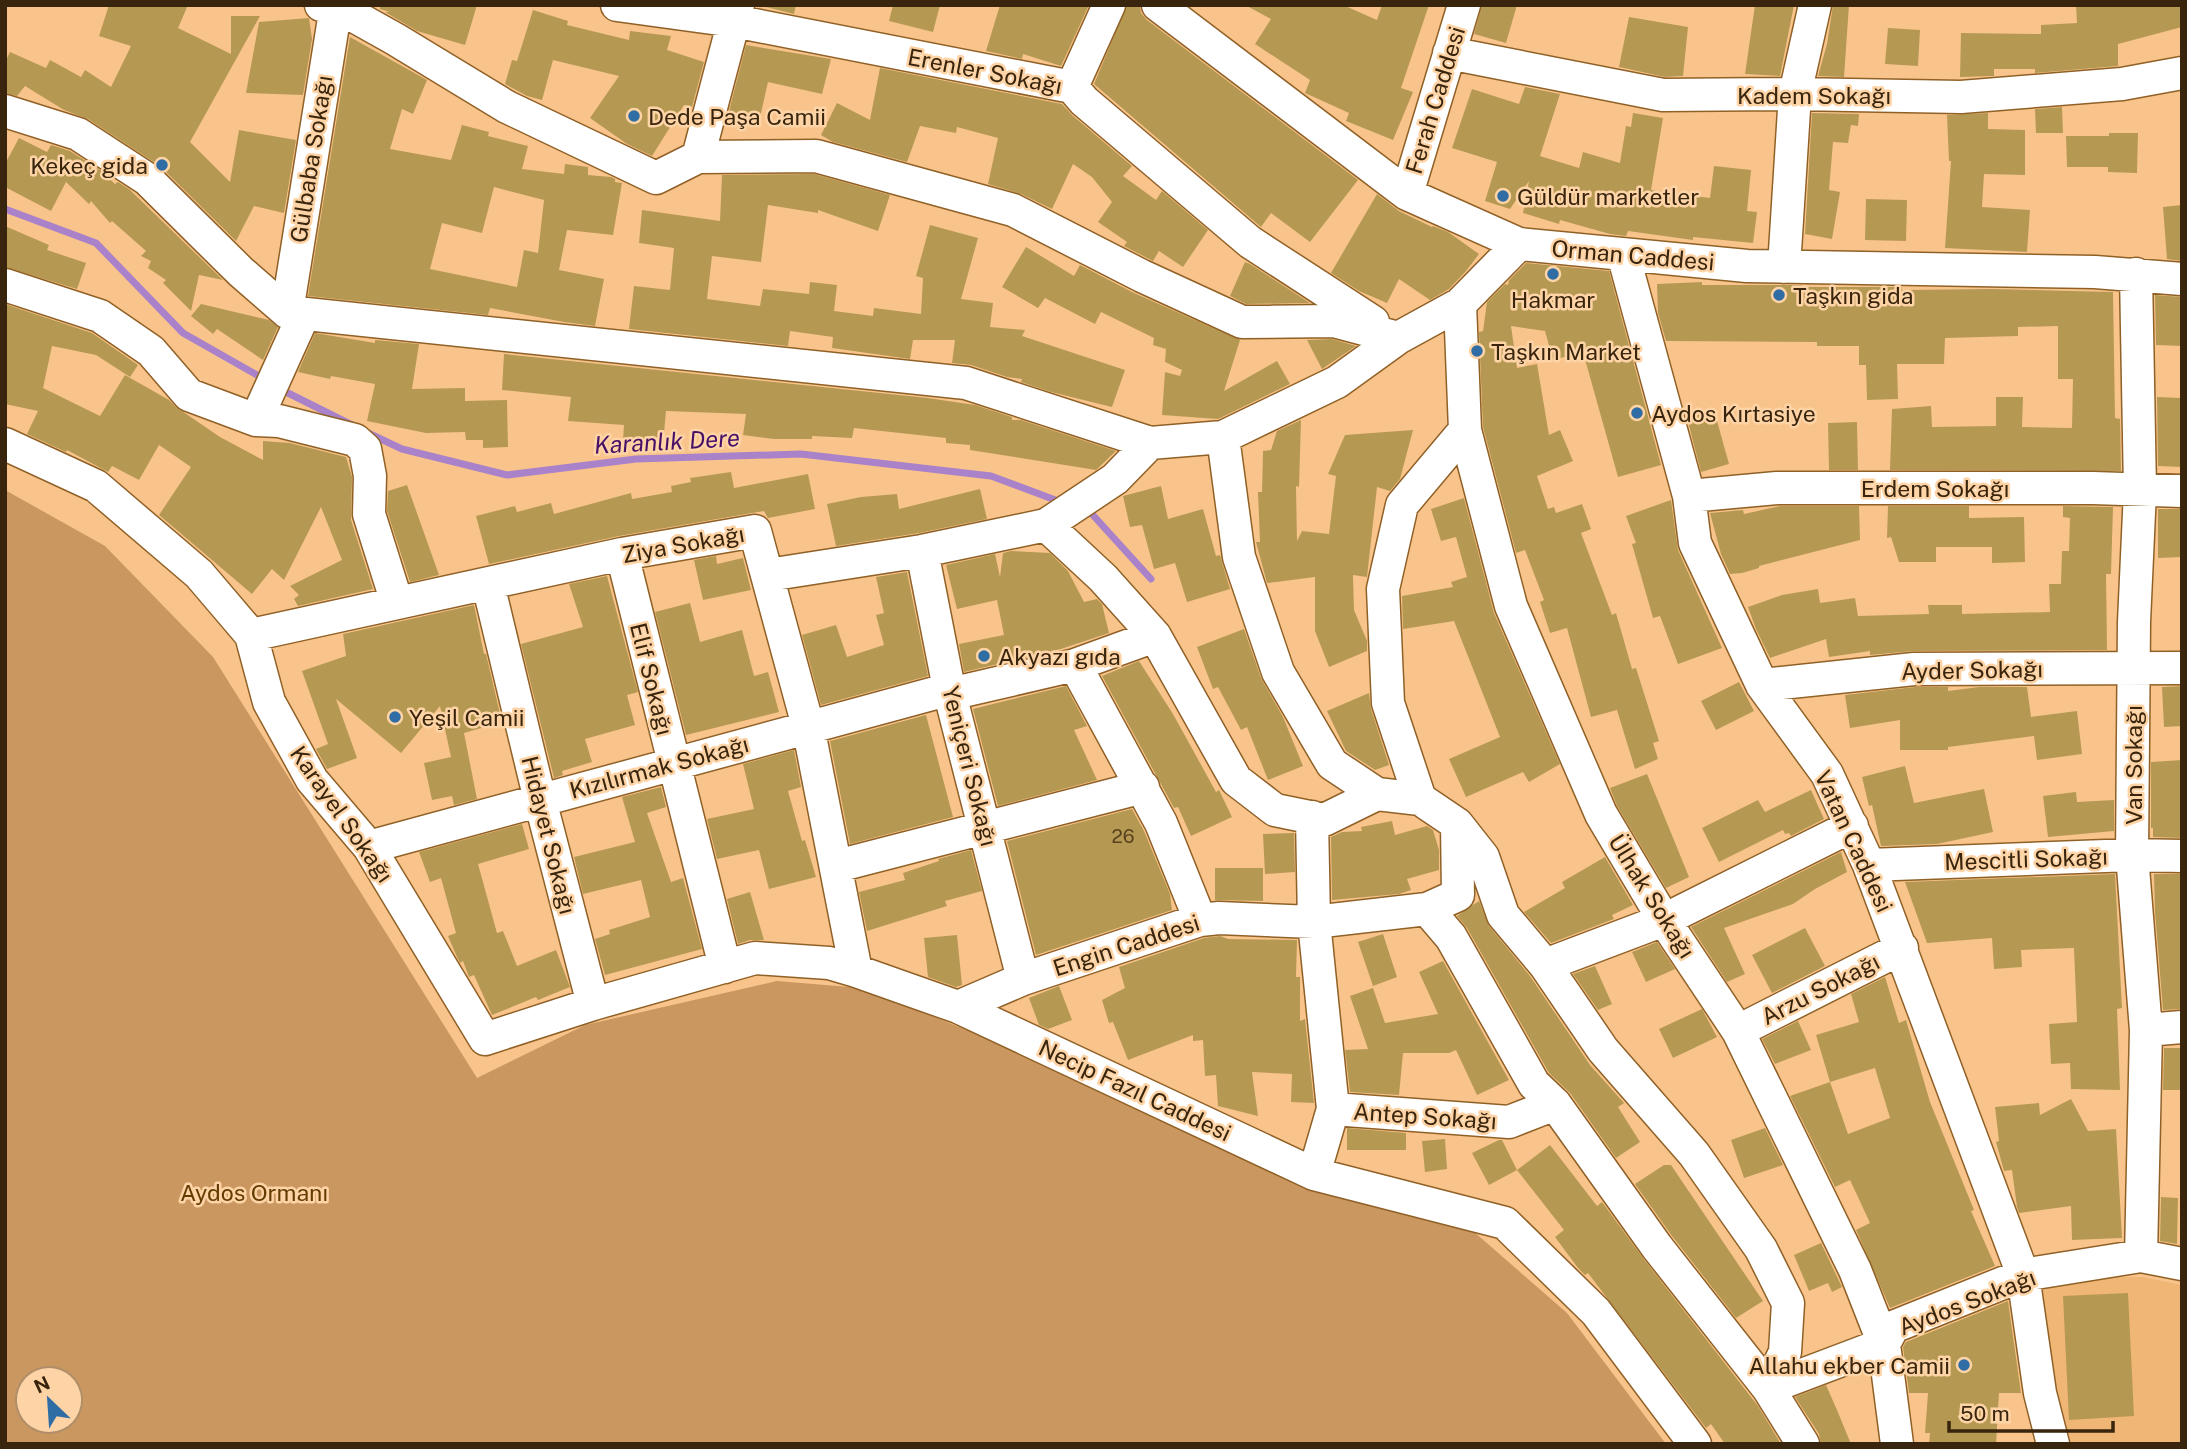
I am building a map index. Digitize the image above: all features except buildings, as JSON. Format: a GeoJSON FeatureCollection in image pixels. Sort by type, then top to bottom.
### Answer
{"type":"FeatureCollection","features":[{"type":"Feature","properties":{"kind":"street","name":"Erenler Sokağı"},"geometry":{"type":"LineString","coordinates":[[617,5],[736,13],[1072,87],[1084,101],[1250,242],[1398,338]]}},
{"type":"Feature","properties":{"kind":"street"},"geometry":{"type":"LineString","coordinates":[[1072,87],[1109,5]]}},
{"type":"Feature","properties":{"kind":"street","name":"Orman Caddesi"},"geometry":{"type":"LineString","coordinates":[[1158,5],[1407,194],[1519,244],[1747,266],[2136,274],[2182,279]]}},
{"type":"Feature","properties":{"kind":"street","name":"Ferah Caddesi"},"geometry":{"type":"LineString","coordinates":[[1407,194],[1464,5]]}},
{"type":"Feature","properties":{"kind":"street"},"geometry":{"type":"LineString","coordinates":[[1784,267],[1795,94],[1815,5]]}},
{"type":"Feature","properties":{"kind":"street"},"geometry":{"type":"LineString","coordinates":[[328,6],[395,39],[507,107],[656,178],[698,157],[816,156],[1013,209],[1142,276],[1242,322],[1334,321],[1398,338]]}},
{"type":"Feature","properties":{"kind":"street","name":"Gülbaba Sokağı"},"geometry":{"type":"LineString","coordinates":[[257,420],[295,313],[328,6]]}},
{"type":"Feature","properties":{"kind":"street"},"geometry":{"type":"LineString","coordinates":[[698,157],[736,13]]}},
{"type":"Feature","properties":{"kind":"street","name":"Kadem Sokağı"},"geometry":{"type":"LineString","coordinates":[[1449,54],[1663,95],[1961,97],[2122,84],[2182,73]]}},
{"type":"Feature","properties":{"kind":"street"},"geometry":{"type":"LineString","coordinates":[[5,111],[78,134],[147,179],[241,272],[295,313],[966,383],[1150,443],[1223,437],[1337,382],[1398,338],[1460,304],[1519,244]]}},
{"type":"Feature","properties":{"kind":"street","name":"Vatan Caddesi"},"geometry":{"type":"LineString","coordinates":[[1623,254],[1689,496],[1695,543],[1762,685],[1827,774],[1869,865],[1902,948],[2023,1275],[2040,1393],[2053,1444]]}},
{"type":"Feature","properties":{"kind":"street","name":"Van Sokağı"},"geometry":{"type":"LineString","coordinates":[[2136,274],[2140,491],[2134,667],[2132,855],[2146,1030],[2141,1256]]}},
{"type":"Feature","properties":{"kind":"street"},"geometry":{"type":"LineString","coordinates":[[5,285],[100,316],[150,351],[189,395],[257,420],[279,421],[355,440],[365,449],[370,476],[369,514],[397,603]]}},
{"type":"Feature","properties":{"kind":"street","name":"Ülhak Sokağı"},"geometry":{"type":"LineString","coordinates":[[1460,304],[1465,430],[1511,606],[1601,814],[1664,920],[1738,1031],[1856,1269],[1884,1343],[1897,1444]]}},
{"type":"Feature","properties":{"kind":"street"},"geometry":{"type":"LineString","coordinates":[[1420,799],[1388,703],[1383,589],[1402,505],[1465,430]]}},
{"type":"Feature","properties":{"kind":"street"},"geometry":{"type":"LineString","coordinates":[[1223,437],[1239,557],[1278,671],[1332,764],[1377,794],[1420,799],[1457,824],[1483,858],[1503,915],[1545,965],[1602,1050],[1694,1154],[1761,1249],[1788,1303],[1785,1352],[1768,1388]]}},
{"type":"Feature","properties":{"kind":"street"},"geometry":{"type":"LineString","coordinates":[[768,575],[922,551],[1046,525],[1115,479],[1150,443]]}},
{"type":"Feature","properties":{"kind":"street","name":"Karayel Sokağı"},"geometry":{"type":"LineString","coordinates":[[5,444],[96,486],[199,574],[251,635],[269,702],[312,780],[369,848],[485,1039]]}},
{"type":"Feature","properties":{"kind":"street","name":"Erdem Sokağı"},"geometry":{"type":"LineString","coordinates":[[1689,496],[1777,488],[2093,488],[2182,491]]}},
{"type":"Feature","properties":{"kind":"street"},"geometry":{"type":"LineString","coordinates":[[1046,525],[1103,578],[1155,636],[1236,780],[1275,810],[1324,820],[1377,794]]}},
{"type":"Feature","properties":{"kind":"street","name":"Ziya Sokağı"},"geometry":{"type":"LineString","coordinates":[[251,635],[622,554],[755,531],[808,726],[856,971]]}},
{"type":"Feature","properties":{"kind":"street","name":"Yeniçeri Sokağı"},"geometry":{"type":"LineString","coordinates":[[922,551],[950,692],[1023,979]]}},
{"type":"Feature","properties":{"kind":"street","name":"Elif Sokağı"},"geometry":{"type":"LineString","coordinates":[[622,554],[725,967]]}},
{"type":"Feature","properties":{"kind":"street","name":"Hidayet Sokağı"},"geometry":{"type":"LineString","coordinates":[[488,584],[593,1004]]}},
{"type":"Feature","properties":{"kind":"street","name":"Kızılırmak Sokağı"},"geometry":{"type":"LineString","coordinates":[[369,848],[808,726],[1075,665],[1155,636]]}},
{"type":"Feature","properties":{"kind":"street"},"geometry":{"type":"LineString","coordinates":[[1075,665],[1143,787],[1186,881],[1200,920]]}},
{"type":"Feature","properties":{"kind":"street","name":"Ayder Sokağı"},"geometry":{"type":"LineString","coordinates":[[1762,685],[1914,669],[2182,668]]}},
{"type":"Feature","properties":{"kind":"street"},"geometry":{"type":"LineString","coordinates":[[837,866],[1143,787]]}},
{"type":"Feature","properties":{"kind":"street"},"geometry":{"type":"LineString","coordinates":[[1312,817],[1314,922],[1333,1109],[1314,1174]]}},
{"type":"Feature","properties":{"kind":"street","name":"Engin Caddesi"},"geometry":{"type":"LineString","coordinates":[[958,1007],[1023,979],[1200,920],[1219,918],[1314,922],[1427,909],[1458,895],[1457,824]]}},
{"type":"Feature","properties":{"kind":"street"},"geometry":{"type":"LineString","coordinates":[[1545,965],[1664,920],[1852,826]]}},
{"type":"Feature","properties":{"kind":"street","name":"Mescitli Sokağı"},"geometry":{"type":"LineString","coordinates":[[1869,865],[2132,855],[2182,856]]}},
{"type":"Feature","properties":{"kind":"street"},"geometry":{"type":"LineString","coordinates":[[1427,909],[1451,937],[1534,1084],[1555,1104],[1657,1247],[1768,1388],[1803,1444]]}},
{"type":"Feature","properties":{"kind":"street","name":"Arzu Sokağı"},"geometry":{"type":"LineString","coordinates":[[1738,1031],[1902,948]]}},
{"type":"Feature","properties":{"kind":"street","name":"Necip Fazıl Caddesi"},"geometry":{"type":"LineString","coordinates":[[485,1039],[593,1004],[755,958],[829,962],[856,971],[958,1007],[1314,1174],[1505,1223],[1596,1312],[1695,1444]]}},
{"type":"Feature","properties":{"kind":"street"},"geometry":{"type":"LineString","coordinates":[[2146,1030],[2182,1027]]}},
{"type":"Feature","properties":{"kind":"street","name":"Antep Sokağı"},"geometry":{"type":"LineString","coordinates":[[1333,1109],[1509,1122],[1555,1104]]}},
{"type":"Feature","properties":{"kind":"street","name":"Aydos Sokağı"},"geometry":{"type":"LineString","coordinates":[[1884,1343],[1893,1327],[2023,1275],[2141,1256],[2182,1264]]}},
{"type":"Feature","properties":{"kind":"street"},"geometry":{"type":"LineString","coordinates":[[1768,1388],[1884,1343]]}},
{"type":"Feature","properties":{"kind":"shaded area"},"geometry":{"type":"Polygon","coordinates":[[[2035,1277],[2143,1277],[2182,1285],[2182,1444],[2061,1444],[2035,1277]]]}},
{"type":"Feature","properties":{"kind":"green space","name":"Aydos Ormanı"},"geometry":{"type":"Polygon","coordinates":[[[5,490],[105,546],[213,657],[477,1078],[585,1025],[777,981],[861,988],[1473,1231],[1567,1313],[1666,1444],[5,1444],[5,490]]]}},
{"type":"Feature","properties":{"kind":"waterway","name":"Karanlık Dere"},"geometry":{"type":"LineString","coordinates":[[5,209],[96,243],[183,333],[257,375]]}},
{"type":"Feature","properties":{"kind":"waterway","name":"Karanlık Dere"},"geometry":{"type":"LineString","coordinates":[[288,393],[352,425]]}},
{"type":"Feature","properties":{"kind":"waterway","name":"Karanlık Dere"},"geometry":{"type":"LineString","coordinates":[[366,432],[402,449],[507,475],[636,459],[801,454],[991,476],[1058,501]]}},
{"type":"Feature","properties":{"kind":"waterway","name":"Karanlık Dere"},"geometry":{"type":"LineString","coordinates":[[1091,513],[1151,579]]}},
{"type":"Feature","properties":{"kind":"place","name":"Dede Paşa Camii"},"geometry":{"type":"Point","coordinates":[634,116]}},
{"type":"Feature","properties":{"kind":"place","name":"Kekeç gida"},"geometry":{"type":"Point","coordinates":[162,165]}},
{"type":"Feature","properties":{"kind":"place","name":"Güldür marketler"},"geometry":{"type":"Point","coordinates":[1503,196]}},
{"type":"Feature","properties":{"kind":"place","name":"Hakmar"},"geometry":{"type":"Point","coordinates":[1553,274]}},
{"type":"Feature","properties":{"kind":"place","name":"Taşkın gida"},"geometry":{"type":"Point","coordinates":[1779,295]}},
{"type":"Feature","properties":{"kind":"place","name":"Taşkın Market"},"geometry":{"type":"Point","coordinates":[1477,351]}},
{"type":"Feature","properties":{"kind":"place","name":"Aydos Kırtasiye"},"geometry":{"type":"Point","coordinates":[1637,413]}},
{"type":"Feature","properties":{"kind":"place","name":"Akyazı gıda"},"geometry":{"type":"Point","coordinates":[984,656]}},
{"type":"Feature","properties":{"kind":"place","name":"Yeşil Camii"},"geometry":{"type":"Point","coordinates":[395,717]}},
{"type":"Feature","properties":{"kind":"place","name":"Allahu ekber Camii"},"geometry":{"type":"Point","coordinates":[1964,1365]}}]}
